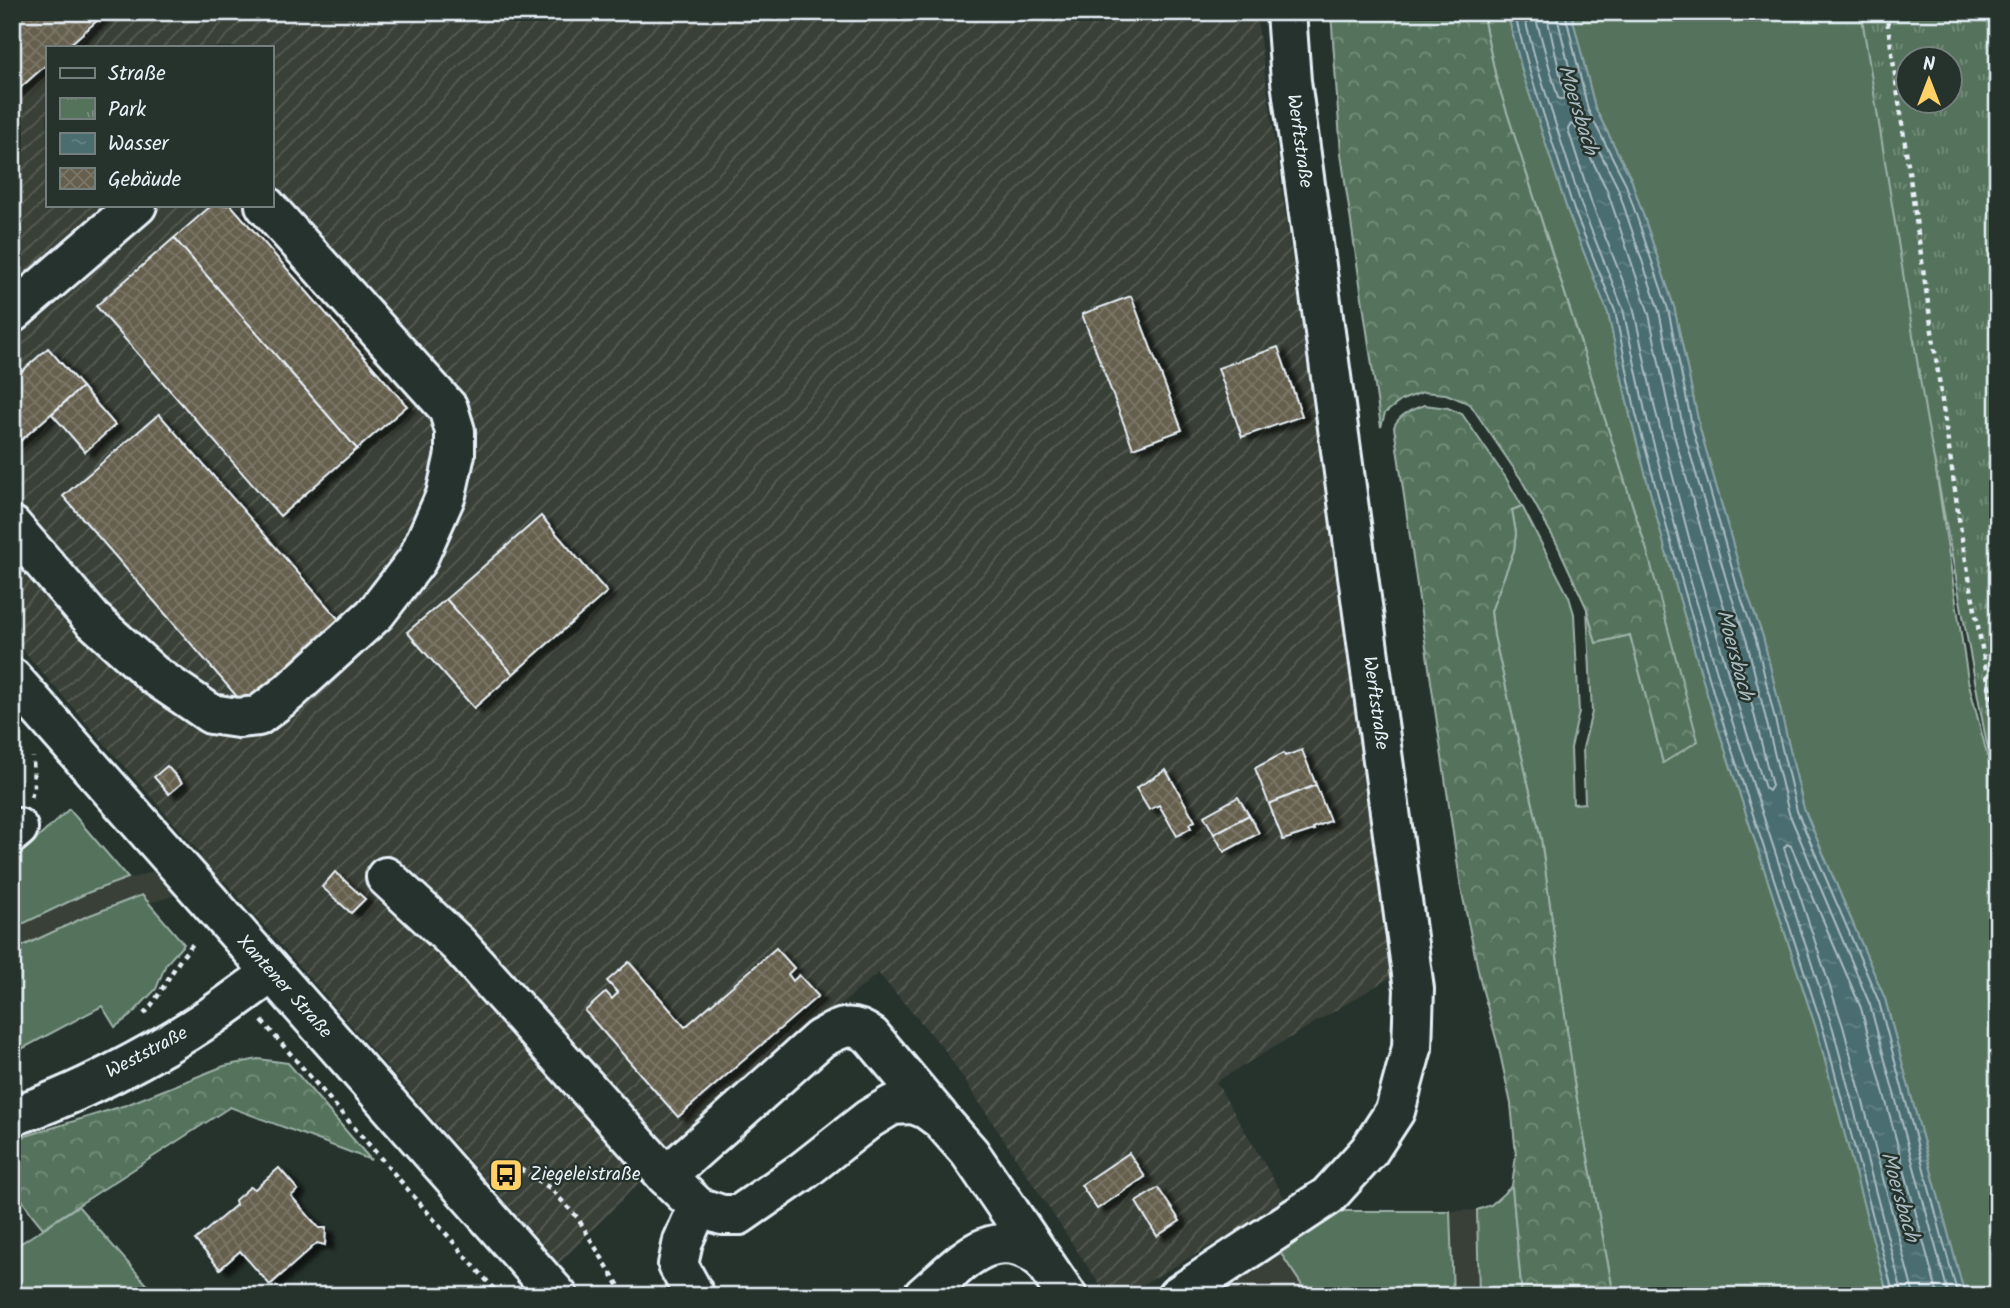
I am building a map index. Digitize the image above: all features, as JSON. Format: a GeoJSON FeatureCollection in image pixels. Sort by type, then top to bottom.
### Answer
{"type":"FeatureCollection","features":[{"type":"Feature","properties":{"kind":"street","name":"Werftstraße"},"geometry":{"type":"LineString","coordinates":[[1181,1295],[1328,1196],[1369,1152],[1395,1111],[1412,1048],[1414,989],[1292,95],[1286,12]]}},
{"type":"Feature","properties":{"kind":"street"},"geometry":{"type":"LineString","coordinates":[[12,313],[136,206]]}},
{"type":"Feature","properties":{"kind":"street"},"geometry":{"type":"LineString","coordinates":[[12,527],[92,619],[154,675],[211,714],[238,718],[258,716],[288,694],[376,613],[417,560],[446,495],[455,454],[455,431],[447,408],[266,206]]}},
{"type":"Feature","properties":{"kind":"street","name":"Xantener Straße"},"geometry":{"type":"LineString","coordinates":[[12,678],[558,1296]]}},
{"type":"Feature","properties":{"kind":"street"},"geometry":{"type":"LineString","coordinates":[[386,877],[458,944],[698,1207],[722,1215],[739,1215],[892,1105],[913,1104],[942,1120]]}},
{"type":"Feature","properties":{"kind":"street","name":"Weststraße"},"geometry":{"type":"LineString","coordinates":[[12,1116],[72,1092],[127,1065],[211,1017],[272,973]]}},
{"type":"Feature","properties":{"kind":"street"},"geometry":{"type":"LineString","coordinates":[[666,1175],[820,1039],[844,1027],[860,1028],[872,1036],[970,1153],[1067,1296]]}},
{"type":"Feature","properties":{"kind":"street"},"geometry":{"type":"LineString","coordinates":[[695,1296],[678,1265],[683,1241],[698,1207]]}},
{"type":"Feature","properties":{"kind":"street"},"geometry":{"type":"LineString","coordinates":[[923,1296],[975,1252],[994,1244],[1020,1245],[1042,1259]]}},
{"type":"Feature","properties":{"kind":"path"},"geometry":{"type":"LineString","coordinates":[[1886,12],[1962,538],[1998,735]]}},
{"type":"Feature","properties":{"kind":"path"},"geometry":{"type":"LineString","coordinates":[[136,1019],[146,1012],[174,967],[194,943]]}},
{"type":"Feature","properties":{"kind":"path"},"geometry":{"type":"LineString","coordinates":[[520,1169],[550,1188],[577,1217],[625,1296]]}},
{"type":"Feature","properties":{"kind":"shaded area"},"geometry":{"type":"Polygon","coordinates":[[[12,12],[1256,12],[1396,974],[1216,1082],[1287,1202],[1123,1296],[1107,1296],[944,1049],[878,973],[670,1152],[559,1263],[12,638],[12,12]]]}},
{"type":"Feature","properties":{"kind":"shaded area"},"geometry":{"type":"Polygon","coordinates":[[[221,849],[245,875],[149,903],[142,895],[85,917],[12,951],[12,929],[87,893],[221,849]]]}},
{"type":"Feature","properties":{"kind":"shaded area"},"geometry":{"type":"Polygon","coordinates":[[[1477,1210],[1479,1296],[1453,1296],[1450,1211],[1477,1210]]]}},
{"type":"Feature","properties":{"kind":"shaded area"},"geometry":{"type":"Polygon","coordinates":[[[1280,1252],[1309,1296],[1231,1296],[1224,1289],[1280,1252]]]}},
{"type":"Feature","properties":{"kind":"green space"},"geometry":{"type":"Polygon","coordinates":[[[1331,12],[1482,12],[1496,78],[1648,554],[1698,741],[1663,763],[1630,635],[1596,643],[1587,609],[1557,544],[1521,479],[1470,404],[1446,394],[1423,392],[1402,400],[1385,413],[1381,427],[1341,154],[1331,12]]]}},
{"type":"Feature","properties":{"kind":"green space"},"geometry":{"type":"Polygon","coordinates":[[[1482,12],[1507,12],[1523,74],[1568,212],[1608,313],[1630,415],[1666,552],[1708,697],[1818,1034],[1888,1296],[1614,1296],[1575,1089],[1541,839],[1494,636],[1491,611],[1514,550],[1516,533],[1512,510],[1522,506],[1569,597],[1574,614],[1579,712],[1571,748],[1573,804],[1585,803],[1583,748],[1592,712],[1587,609],[1596,643],[1630,635],[1663,763],[1648,554],[1496,78],[1482,12]]]}},
{"type":"Feature","properties":{"kind":"green space"},"geometry":{"type":"Polygon","coordinates":[[[1571,12],[1866,12],[1968,680],[1998,797],[1998,1296],[1965,1296],[1885,999],[1804,809],[1763,637],[1744,584],[1700,429],[1674,307],[1631,179],[1595,108],[1571,12]]]}},
{"type":"Feature","properties":{"kind":"green space"},"geometry":{"type":"Polygon","coordinates":[[[1861,12],[1998,12],[1998,784],[1986,740],[1926,416],[1861,12]]]}},
{"type":"Feature","properties":{"kind":"green space"},"geometry":{"type":"Polygon","coordinates":[[[1424,405],[1448,408],[1462,414],[1522,506],[1512,510],[1516,533],[1514,550],[1491,611],[1494,636],[1541,839],[1575,1089],[1614,1296],[1522,1296],[1512,1186],[1516,1155],[1511,1104],[1481,984],[1461,888],[1394,427],[1403,416],[1424,405]]]}},
{"type":"Feature","properties":{"kind":"green space"},"geometry":{"type":"Polygon","coordinates":[[[69,809],[128,878],[87,893],[12,929],[12,862],[69,809]]]}},
{"type":"Feature","properties":{"kind":"green space"},"geometry":{"type":"Polygon","coordinates":[[[142,895],[184,944],[166,964],[156,989],[130,1016],[115,1027],[102,1006],[12,1054],[12,951],[85,917],[142,895]]]}},
{"type":"Feature","properties":{"kind":"green space"},"geometry":{"type":"Polygon","coordinates":[[[258,1059],[288,1063],[371,1160],[230,1107],[43,1228],[25,1205],[14,1181],[12,1150],[16,1139],[126,1105],[224,1066],[258,1059]]]}},
{"type":"Feature","properties":{"kind":"green space"},"geometry":{"type":"Polygon","coordinates":[[[1512,1186],[1522,1296],[1479,1296],[1477,1210],[1491,1205],[1512,1186]]]}},
{"type":"Feature","properties":{"kind":"green space"},"geometry":{"type":"Polygon","coordinates":[[[78,1206],[157,1296],[12,1296],[12,1249],[78,1206]]]}},
{"type":"Feature","properties":{"kind":"green space"},"geometry":{"type":"Polygon","coordinates":[[[1339,1211],[1450,1211],[1453,1296],[1309,1296],[1280,1252],[1339,1211]]]}},
{"type":"Feature","properties":{"kind":"water","name":"Moersbach"},"geometry":{"type":"Polygon","coordinates":[[[1507,12],[1571,12],[1595,108],[1631,179],[1674,307],[1700,429],[1744,584],[1763,637],[1804,809],[1885,999],[1965,1296],[1888,1296],[1818,1034],[1708,697],[1666,552],[1630,415],[1608,313],[1568,212],[1523,74],[1507,12]]]}},
{"type":"Feature","properties":{"kind":"building"},"geometry":{"type":"Polygon","coordinates":[[[12,12],[107,12],[68,46],[46,46],[46,65],[12,95],[12,12]]]}},
{"type":"Feature","properties":{"kind":"building"},"geometry":{"type":"Polygon","coordinates":[[[211,206],[232,206],[407,406],[357,449],[174,238],[211,206]]]}},
{"type":"Feature","properties":{"kind":"building"},"geometry":{"type":"Polygon","coordinates":[[[174,238],[357,449],[280,516],[96,306],[174,238]]]}},
{"type":"Feature","properties":{"kind":"building"},"geometry":{"type":"Polygon","coordinates":[[[1131,296],[1182,430],[1133,448],[1082,314],[1131,296]]]}},
{"type":"Feature","properties":{"kind":"building"},"geometry":{"type":"Polygon","coordinates":[[[1278,347],[1302,416],[1242,437],[1218,368],[1278,347]]]}},
{"type":"Feature","properties":{"kind":"building"},"geometry":{"type":"Polygon","coordinates":[[[48,348],[82,387],[12,448],[12,380],[48,348]]]}},
{"type":"Feature","properties":{"kind":"building"},"geometry":{"type":"Polygon","coordinates":[[[82,387],[115,425],[85,452],[52,414],[82,387]]]}},
{"type":"Feature","properties":{"kind":"building"},"geometry":{"type":"Polygon","coordinates":[[[159,414],[342,623],[246,707],[63,496],[159,414]]]}},
{"type":"Feature","properties":{"kind":"building"},"geometry":{"type":"Polygon","coordinates":[[[541,516],[607,592],[513,674],[446,599],[541,516]]]}},
{"type":"Feature","properties":{"kind":"building"},"geometry":{"type":"Polygon","coordinates":[[[446,599],[513,674],[474,708],[407,632],[446,599]]]}},
{"type":"Feature","properties":{"kind":"building"},"geometry":{"type":"Polygon","coordinates":[[[1302,750],[1316,785],[1269,804],[1255,768],[1284,753],[1285,756],[1302,750]]]}},
{"type":"Feature","properties":{"kind":"building"},"geometry":{"type":"Polygon","coordinates":[[[167,766],[182,783],[169,794],[154,777],[167,766]]]}},
{"type":"Feature","properties":{"kind":"building"},"geometry":{"type":"Polygon","coordinates":[[[1166,770],[1195,821],[1189,824],[1191,828],[1177,836],[1159,805],[1149,810],[1136,788],[1166,770]]]}},
{"type":"Feature","properties":{"kind":"building"},"geometry":{"type":"Polygon","coordinates":[[[1316,785],[1330,821],[1313,828],[1314,830],[1283,840],[1269,804],[1316,785]]]}},
{"type":"Feature","properties":{"kind":"building"},"geometry":{"type":"Polygon","coordinates":[[[1238,797],[1249,815],[1214,834],[1204,816],[1238,797]]]}},
{"type":"Feature","properties":{"kind":"building"},"geometry":{"type":"Polygon","coordinates":[[[1249,815],[1259,833],[1224,852],[1214,834],[1249,815]]]}},
{"type":"Feature","properties":{"kind":"building"},"geometry":{"type":"Polygon","coordinates":[[[335,872],[365,899],[351,913],[322,887],[335,872]]]}},
{"type":"Feature","properties":{"kind":"building"},"geometry":{"type":"Polygon","coordinates":[[[776,948],[794,968],[788,974],[793,981],[799,975],[818,996],[678,1117],[585,1011],[606,992],[612,999],[618,993],[607,981],[629,962],[685,1027],[776,948]]]}},
{"type":"Feature","properties":{"kind":"building"},"geometry":{"type":"Polygon","coordinates":[[[1129,1153],[1145,1177],[1097,1209],[1081,1185],[1129,1153]]]}},
{"type":"Feature","properties":{"kind":"building"},"geometry":{"type":"Polygon","coordinates":[[[279,1168],[298,1190],[291,1196],[319,1228],[326,1228],[325,1245],[317,1243],[270,1285],[240,1251],[220,1269],[195,1240],[236,1205],[235,1200],[250,1187],[255,1189],[279,1168]]]}},
{"type":"Feature","properties":{"kind":"building"},"geometry":{"type":"Polygon","coordinates":[[[1158,1188],[1180,1221],[1157,1236],[1136,1202],[1158,1188]]]}},
{"type":"Feature","properties":{"kind":"place","name":"Ziegeleistraße"},"geometry":{"type":"Point","coordinates":[506,1175]}}]}
